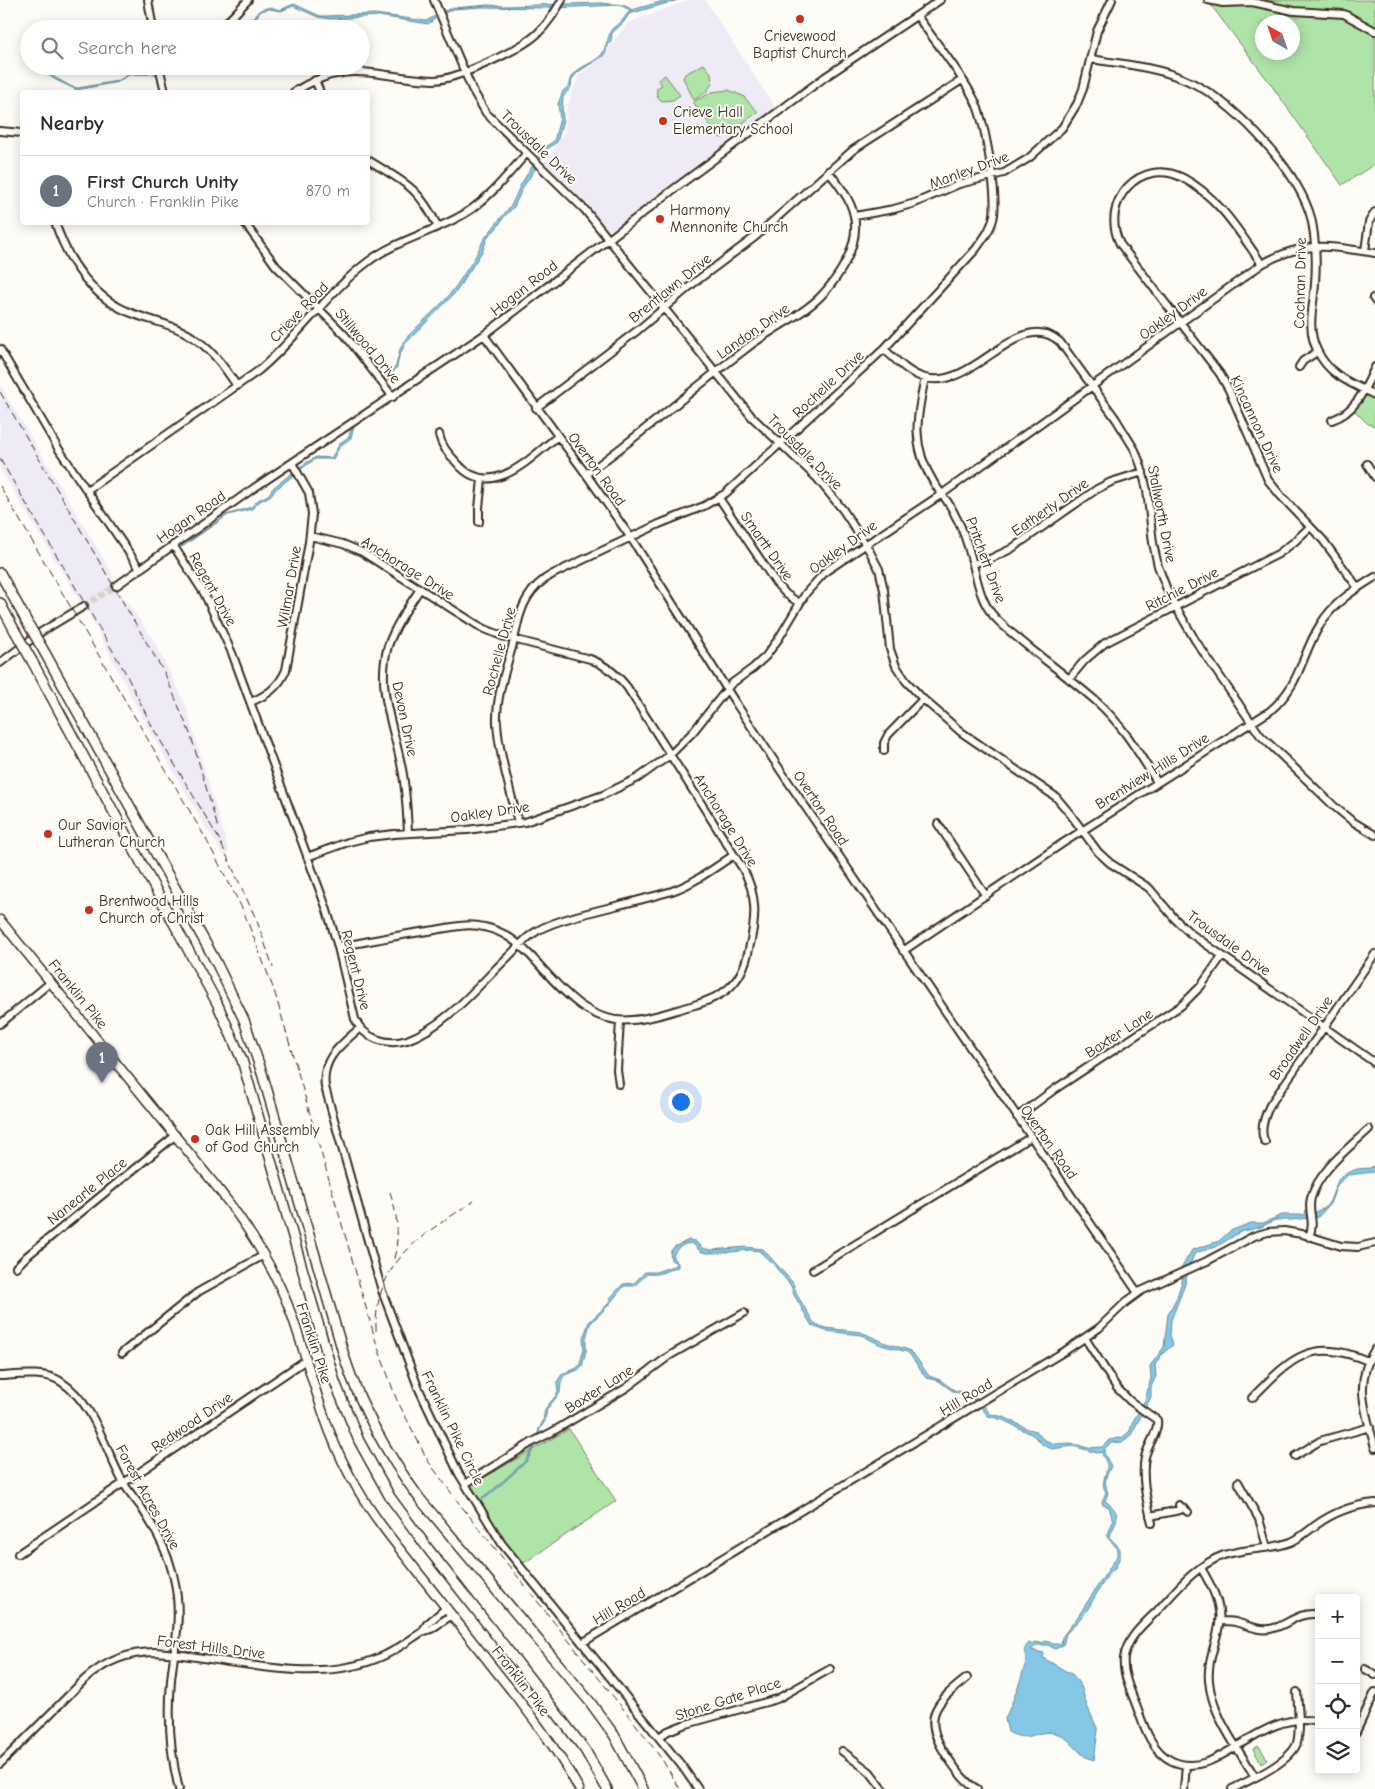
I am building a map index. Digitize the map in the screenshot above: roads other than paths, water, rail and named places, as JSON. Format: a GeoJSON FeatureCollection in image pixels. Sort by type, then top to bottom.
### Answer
{"type":"FeatureCollection","features":[{"type":"Feature","properties":{"kind":"highway"},"geometry":{"type":"LineString","coordinates":[[0,573],[238,1005],[265,1081],[345,1358],[362,1403],[376,1432],[392,1460],[420,1499],[595,1709],[622,1749],[643,1789]]}},
{"type":"Feature","properties":{"kind":"highway"},"geometry":{"type":"LineString","coordinates":[[0,603],[217,1003],[242,1060],[335,1382],[359,1441],[390,1497],[579,1742],[607,1789]]}},
{"type":"Feature","properties":{"kind":"main road","name":"Franklin Pike"},"geometry":{"type":"LineString","coordinates":[[0,920],[234,1209],[264,1255],[287,1304],[324,1419],[351,1479],[382,1526],[536,1722],[565,1764],[579,1789]]}},
{"type":"Feature","properties":{"kind":"street"},"geometry":{"type":"LineString","coordinates":[[148,0],[151,20]]}},
{"type":"Feature","properties":{"kind":"street"},"geometry":{"type":"LineString","coordinates":[[228,20],[248,0]]}},
{"type":"Feature","properties":{"kind":"street","name":"Trousdale Drive"},"geometry":{"type":"LineString","coordinates":[[434,0],[476,98],[485,111],[585,210],[754,419],[825,487],[843,510],[876,563],[882,579],[888,636],[893,658],[903,677],[922,699],[969,738],[1052,794],[1068,811],[1101,855],[1146,886],[1185,929],[1375,1063]]}},
{"type":"Feature","properties":{"kind":"street","name":"Hogan Road"},"geometry":{"type":"LineString","coordinates":[[116,586],[292,463],[484,335],[608,239],[825,78],[940,0]]}},
{"type":"Feature","properties":{"kind":"street","name":"Manley Drive"},"geometry":{"type":"LineString","coordinates":[[855,216],[907,206],[959,184],[1004,173],[1022,164],[1062,128],[1082,94],[1096,31],[1112,0]]}},
{"type":"Feature","properties":{"kind":"street"},"geometry":{"type":"LineString","coordinates":[[1208,0],[1223,3],[1260,3],[1294,11],[1344,14],[1375,31]]}},
{"type":"Feature","properties":{"kind":"street"},"geometry":{"type":"LineString","coordinates":[[370,72],[434,80],[444,79],[465,72],[524,44],[540,31],[561,1]]}},
{"type":"Feature","properties":{"kind":"street","name":"Rochelle Drive"},"geometry":{"type":"LineString","coordinates":[[518,823],[499,740],[497,716],[500,693],[514,639],[524,605],[530,593],[539,583],[559,571],[719,498],[884,349],[987,234],[994,214],[994,199],[982,118],[974,98],[917,16]]}},
{"type":"Feature","properties":{"kind":"street","name":"Cochran Drive"},"geometry":{"type":"LineString","coordinates":[[1090,59],[1178,77],[1201,88],[1222,102],[1258,135],[1293,179],[1309,212],[1315,246],[1315,283],[1311,325],[1312,337],[1318,352],[1335,375],[1375,396]]}},
{"type":"Feature","properties":{"kind":"street"},"geometry":{"type":"LineString","coordinates":[[161,75],[165,90]]}},
{"type":"Feature","properties":{"kind":"street"},"geometry":{"type":"LineString","coordinates":[[298,90],[315,80],[330,75]]}},
{"type":"Feature","properties":{"kind":"street"},"geometry":{"type":"LineString","coordinates":[[315,80],[319,90]]}},
{"type":"Feature","properties":{"kind":"street","name":"Brentlawn Drive"},"geometry":{"type":"LineString","coordinates":[[536,408],[754,237],[860,145],[962,80]]}},
{"type":"Feature","properties":{"kind":"street"},"geometry":{"type":"LineString","coordinates":[[0,131],[20,133]]}},
{"type":"Feature","properties":{"kind":"street","name":"Crieve Road"},"geometry":{"type":"LineString","coordinates":[[87,490],[237,386],[274,357],[350,277],[371,259],[466,212],[480,202],[527,153]]}},
{"type":"Feature","properties":{"kind":"street"},"geometry":{"type":"LineString","coordinates":[[370,161],[415,190],[426,204],[438,227]]}},
{"type":"Feature","properties":{"kind":"street","name":"Landon Drive"},"geometry":{"type":"LineString","coordinates":[[586,474],[622,448],[766,334],[806,309],[824,292],[838,274],[851,248],[855,235],[855,216],[847,196],[828,171]]}},
{"type":"Feature","properties":{"kind":"street","name":"Kincannon Drive"},"geometry":{"type":"LineString","coordinates":[[1262,264],[1225,212],[1196,186],[1179,176],[1165,173],[1148,175],[1135,181],[1124,190],[1117,203],[1114,216],[1115,231],[1123,248],[1224,379],[1268,480],[1328,546],[1358,588]]}},
{"type":"Feature","properties":{"kind":"street"},"geometry":{"type":"LineString","coordinates":[[1364,251],[1369,225],[1375,212]]}},
{"type":"Feature","properties":{"kind":"street"},"geometry":{"type":"LineString","coordinates":[[55,225],[72,260],[88,283],[103,298],[120,309],[176,328],[190,335],[211,351],[237,386]]}},
{"type":"Feature","properties":{"kind":"street","name":"Stillwood Drive"},"geometry":{"type":"LineString","coordinates":[[246,225],[276,266],[357,349],[393,396]]}},
{"type":"Feature","properties":{"kind":"street","name":"Oakley Drive"},"geometry":{"type":"LineString","coordinates":[[307,857],[360,838],[467,830],[518,823],[546,816],[618,789],[638,778],[670,755],[693,732],[731,684],[756,666],[769,652],[799,603],[822,574],[942,494],[1262,264],[1290,251],[1315,246],[1329,246],[1375,253]]}},
{"type":"Feature","properties":{"kind":"street","name":"Stallworth Drive"},"geometry":{"type":"LineString","coordinates":[[925,378],[941,380],[957,376],[1021,336],[1038,332],[1052,336],[1060,342],[1125,432],[1137,455],[1142,472],[1155,552],[1164,584],[1175,607],[1195,640],[1252,723],[1273,749],[1335,807],[1375,835]]}},
{"type":"Feature","properties":{"kind":"street","name":"Overton Road"},"geometry":{"type":"LineString","coordinates":[[484,335],[631,538],[727,689],[903,952],[1138,1293]]}},
{"type":"Feature","properties":{"kind":"street"},"geometry":{"type":"LineString","coordinates":[[0,349],[49,433],[140,568]]}},
{"type":"Feature","properties":{"kind":"street"},"geometry":{"type":"LineString","coordinates":[[884,349],[910,371],[925,378]]}},
{"type":"Feature","properties":{"kind":"street"},"geometry":{"type":"LineString","coordinates":[[1299,367],[1303,361],[1318,352]]}},
{"type":"Feature","properties":{"kind":"street"},"geometry":{"type":"LineString","coordinates":[[1332,420],[1342,416],[1352,408],[1364,390],[1375,367]]}},
{"type":"Feature","properties":{"kind":"street","name":"Pritchett Drive"},"geometry":{"type":"LineString","coordinates":[[925,378],[917,413],[917,442],[924,464],[959,523],[983,598],[993,615],[1011,632],[1069,678],[1117,722],[1131,740],[1157,782]]}},
{"type":"Feature","properties":{"kind":"street"},"geometry":{"type":"LineString","coordinates":[[439,434],[442,445],[460,467],[469,475],[482,479],[492,479],[509,473],[558,436]]}},
{"type":"Feature","properties":{"kind":"street","name":"Wilmar Drive"},"geometry":{"type":"LineString","coordinates":[[251,702],[274,689],[280,682],[286,668],[310,536],[312,514],[310,496],[292,463]]}},
{"type":"Feature","properties":{"kind":"street"},"geometry":{"type":"LineString","coordinates":[[1367,464],[1375,476]]}},
{"type":"Feature","properties":{"kind":"street","name":"Eatherly Drive"},"geometry":{"type":"LineString","coordinates":[[973,564],[995,557],[1011,549],[1098,489],[1111,482],[1142,472]]}},
{"type":"Feature","properties":{"kind":"street"},"geometry":{"type":"LineString","coordinates":[[479,522],[478,508],[482,479]]}},
{"type":"Feature","properties":{"kind":"street","name":"Smartt Drive"},"geometry":{"type":"LineString","coordinates":[[719,498],[776,583],[786,594],[799,603]]}},
{"type":"Feature","properties":{"kind":"street","name":"Ritchie Drive"},"geometry":{"type":"LineString","coordinates":[[1069,678],[1088,656],[1105,643],[1278,554],[1310,527]]}},
{"type":"Feature","properties":{"kind":"street","name":"Anchorage Drive"},"geometry":{"type":"LineString","coordinates":[[310,536],[334,541],[358,550],[474,625],[492,633],[586,658],[610,668],[623,682],[734,855],[750,882],[754,903],[752,936],[746,963],[726,992],[709,1000],[642,1019],[620,1021],[600,1017],[582,1007],[520,945],[496,930],[471,925],[401,935],[338,948]]}},
{"type":"Feature","properties":{"kind":"street","name":"Regent Drive"},"geometry":{"type":"LineString","coordinates":[[173,545],[198,581],[232,653],[307,857],[338,948],[352,1008],[360,1028],[372,1037],[387,1042],[401,1041],[417,1035],[442,1019],[535,932],[552,924],[682,887],[734,855]]}},
{"type":"Feature","properties":{"kind":"street","name":"Brentview Hills Drive"},"geometry":{"type":"LineString","coordinates":[[903,952],[1082,831],[1252,723],[1275,706],[1298,676],[1322,621],[1338,603],[1375,577]]}},
{"type":"Feature","properties":{"kind":"street","name":"Devon Drive"},"geometry":{"type":"LineString","coordinates":[[408,833],[404,780],[387,710],[383,676],[386,655],[392,636],[420,589]]}},
{"type":"Feature","properties":{"kind":"street"},"geometry":{"type":"LineString","coordinates":[[0,663],[41,632],[84,606]]}},
{"type":"Feature","properties":{"kind":"street"},"geometry":{"type":"LineString","coordinates":[[884,751],[888,735],[922,699]]}},
{"type":"Feature","properties":{"kind":"street"},"geometry":{"type":"LineString","coordinates":[[938,824],[986,896]]}},
{"type":"Feature","properties":{"kind":"street","name":"Broadwell Drive"},"geometry":{"type":"LineString","coordinates":[[1265,1142],[1262,1131],[1268,1110],[1375,954]]}},
{"type":"Feature","properties":{"kind":"street","name":"Baxter Lane"},"geometry":{"type":"LineString","coordinates":[[1017,1117],[1055,1089],[1182,1005],[1201,986],[1222,956]]}},
{"type":"Feature","properties":{"kind":"street"},"geometry":{"type":"LineString","coordinates":[[0,1024],[51,982]]}},
{"type":"Feature","properties":{"kind":"street"},"geometry":{"type":"LineString","coordinates":[[619,1084],[617,1070],[620,1021]]}},
{"type":"Feature","properties":{"kind":"street","name":"Franklin Pike Circle"},"geometry":{"type":"LineString","coordinates":[[360,1028],[328,1060],[324,1076],[326,1091],[382,1291],[427,1409],[465,1484],[502,1544],[659,1737],[698,1789]]}},
{"type":"Feature","properties":{"kind":"street"},"geometry":{"type":"LineString","coordinates":[[1309,1236],[1313,1227],[1311,1199],[1321,1179],[1335,1162],[1369,1129]]}},
{"type":"Feature","properties":{"kind":"street","name":"Nanearle Place"},"geometry":{"type":"LineString","coordinates":[[16,1267],[176,1135]]}},
{"type":"Feature","properties":{"kind":"street"},"geometry":{"type":"LineString","coordinates":[[813,1270],[1031,1137]]}},
{"type":"Feature","properties":{"kind":"street","name":"Hill Road"},"geometry":{"type":"LineString","coordinates":[[582,1643],[1085,1338],[1138,1293],[1250,1238],[1264,1233],[1284,1231],[1342,1246],[1375,1243]]}},
{"type":"Feature","properties":{"kind":"street"},"geometry":{"type":"LineString","coordinates":[[122,1353],[198,1292],[264,1255]]}},
{"type":"Feature","properties":{"kind":"street","name":"Baxter Lane"},"geometry":{"type":"LineString","coordinates":[[465,1484],[626,1388],[669,1356],[744,1313]]}},
{"type":"Feature","properties":{"kind":"street"},"geometry":{"type":"LineString","coordinates":[[1085,1338],[1117,1388],[1130,1401],[1154,1416],[1158,1422],[1146,1454],[1144,1468],[1144,1486],[1151,1520],[1180,1510],[1179,1505],[1188,1512]]}},
{"type":"Feature","properties":{"kind":"street"},"geometry":{"type":"LineString","coordinates":[[1375,1349],[1368,1361],[1362,1384],[1364,1403],[1375,1448]]}},
{"type":"Feature","properties":{"kind":"street"},"geometry":{"type":"LineString","coordinates":[[1252,1398],[1286,1365],[1310,1353],[1325,1351],[1343,1352],[1368,1361]]}},
{"type":"Feature","properties":{"kind":"street","name":"Redwood Drive"},"geometry":{"type":"LineString","coordinates":[[18,1554],[306,1360]]}},
{"type":"Feature","properties":{"kind":"street","name":"Forest Acres Drive"},"geometry":{"type":"LineString","coordinates":[[0,1376],[31,1375],[51,1377],[71,1389],[89,1411],[124,1483],[157,1533],[172,1570],[178,1610],[170,1689],[170,1724],[173,1759],[179,1789]]}},
{"type":"Feature","properties":{"kind":"street"},"geometry":{"type":"LineString","coordinates":[[1295,1456],[1320,1441],[1370,1427]]}},
{"type":"Feature","properties":{"kind":"street"},"geometry":{"type":"LineString","coordinates":[[1238,1482],[1259,1519],[1267,1547]]}},
{"type":"Feature","properties":{"kind":"street"},"geometry":{"type":"LineString","coordinates":[[1315,1722],[1285,1721],[1267,1728],[1207,1763],[1186,1765],[1173,1761],[1163,1755],[1150,1739],[1126,1678],[1124,1662],[1127,1647],[1136,1633],[1187,1579],[1200,1568],[1226,1555],[1293,1541],[1340,1511],[1354,1506],[1375,1503]]}},
{"type":"Feature","properties":{"kind":"street"},"geometry":{"type":"LineString","coordinates":[[1200,1568],[1216,1596],[1219,1621],[1209,1663],[1210,1688],[1217,1712],[1255,1777]]}},
{"type":"Feature","properties":{"kind":"street","name":"Forest Hills Drive"},"geometry":{"type":"LineString","coordinates":[[0,1764],[84,1680],[98,1669],[121,1657],[155,1652],[294,1670],[331,1670],[381,1657],[422,1632],[431,1630],[449,1612]]}},
{"type":"Feature","properties":{"kind":"street"},"geometry":{"type":"LineString","coordinates":[[1219,1621],[1234,1622],[1257,1629],[1269,1629],[1280,1626],[1302,1614],[1315,1614]]}},
{"type":"Feature","properties":{"kind":"street","name":"Stone Gate Place"},"geometry":{"type":"LineString","coordinates":[[659,1737],[683,1725],[777,1699],[830,1669]]}},
{"type":"Feature","properties":{"kind":"street"},"geometry":{"type":"LineString","coordinates":[[1365,1669],[1375,1675]]}},
{"type":"Feature","properties":{"kind":"street"},"geometry":{"type":"LineString","coordinates":[[967,1678],[941,1700],[934,1716],[933,1728],[938,1742],[953,1765],[965,1780],[976,1789]]}},
{"type":"Feature","properties":{"kind":"street"},"geometry":{"type":"LineString","coordinates":[[1232,1789],[1285,1759],[1294,1750],[1298,1738],[1298,1692]]}},
{"type":"Feature","properties":{"kind":"street"},"geometry":{"type":"LineString","coordinates":[[1357,1729],[1375,1692]]}},
{"type":"Feature","properties":{"kind":"street"},"geometry":{"type":"LineString","coordinates":[[842,1751],[870,1772],[883,1789]]}},
{"type":"Feature","properties":{"kind":"street"},"geometry":{"type":"LineString","coordinates":[[1184,1789],[1186,1765]]}},
{"type":"Feature","properties":{"kind":"water"},"geometry":{"type":"Polygon","coordinates":[[[667,0],[678,0],[629,14],[624,22],[612,33],[611,41],[607,45],[603,56],[578,72],[572,79],[571,87],[563,97],[563,120],[557,142],[546,150],[540,160],[538,158],[545,147],[554,141],[560,118],[558,104],[563,91],[570,85],[571,79],[578,70],[602,54],[612,29],[631,10],[619,5],[553,8],[482,7],[453,9],[445,13],[444,11],[453,8],[488,5],[601,3],[621,5],[632,10],[667,0]]]}},
{"type":"Feature","properties":{"kind":"water"},"geometry":{"type":"Polygon","coordinates":[[[294,4],[320,16],[375,14],[426,21],[435,16],[436,18],[428,24],[379,16],[331,19],[318,17],[293,6],[281,11],[269,9],[261,11],[254,20],[260,10],[270,7],[280,10],[294,4]]]}},
{"type":"Feature","properties":{"kind":"water"},"geometry":{"type":"Polygon","coordinates":[[[48,75],[78,88],[124,78],[118,82],[77,90],[48,75]]]}},
{"type":"Feature","properties":{"kind":"water"},"geometry":{"type":"Polygon","coordinates":[[[533,165],[536,168],[523,187],[514,207],[488,236],[483,250],[456,292],[406,343],[399,356],[397,367],[388,380],[386,377],[396,366],[400,349],[406,338],[446,299],[456,286],[474,259],[484,239],[512,204],[521,184],[533,165]]]}},
{"type":"Feature","properties":{"kind":"water"},"geometry":{"type":"Polygon","coordinates":[[[354,427],[351,438],[340,446],[333,459],[315,459],[300,470],[299,467],[316,457],[331,458],[341,442],[349,437],[351,429],[354,427]]]}},
{"type":"Feature","properties":{"kind":"water"},"geometry":{"type":"Polygon","coordinates":[[[292,473],[294,475],[252,509],[228,515],[181,546],[223,516],[251,507],[258,500],[268,495],[274,487],[292,473]]]}},
{"type":"Feature","properties":{"kind":"water"},"geometry":{"type":"Polygon","coordinates":[[[1375,1165],[1375,1172],[1348,1175],[1337,1185],[1330,1204],[1318,1217],[1275,1220],[1261,1227],[1240,1232],[1216,1247],[1195,1253],[1171,1320],[1170,1335],[1173,1345],[1162,1354],[1155,1365],[1156,1376],[1151,1387],[1151,1397],[1131,1435],[1122,1442],[1111,1443],[1105,1448],[1104,1453],[1111,1466],[1106,1479],[1108,1493],[1105,1501],[1114,1509],[1117,1518],[1109,1537],[1120,1548],[1120,1557],[1115,1568],[1107,1576],[1086,1612],[1066,1634],[1063,1645],[1055,1649],[1048,1645],[1037,1645],[1031,1650],[1044,1653],[1043,1658],[1073,1675],[1081,1686],[1087,1706],[1098,1730],[1094,1760],[1086,1757],[1068,1740],[1055,1733],[1048,1732],[1022,1737],[1008,1732],[1005,1719],[1025,1665],[1024,1651],[1026,1646],[1029,1643],[1033,1645],[1035,1642],[1047,1641],[1053,1644],[1061,1644],[1062,1637],[1079,1615],[1117,1556],[1117,1548],[1107,1537],[1113,1521],[1109,1507],[1103,1505],[1102,1502],[1106,1492],[1103,1483],[1107,1466],[1102,1452],[1097,1453],[1073,1446],[1052,1449],[1043,1445],[1033,1435],[1003,1420],[988,1416],[977,1402],[966,1394],[954,1392],[939,1381],[926,1378],[907,1352],[881,1345],[861,1335],[826,1331],[812,1326],[794,1295],[791,1286],[773,1264],[759,1251],[706,1253],[700,1251],[692,1243],[685,1244],[677,1249],[673,1258],[678,1263],[678,1267],[659,1273],[647,1274],[634,1286],[624,1286],[607,1307],[590,1324],[582,1366],[563,1377],[560,1393],[547,1409],[545,1421],[540,1429],[536,1444],[527,1461],[492,1493],[481,1501],[480,1499],[525,1461],[535,1444],[545,1409],[558,1393],[557,1382],[562,1374],[579,1366],[584,1349],[583,1338],[589,1322],[608,1304],[611,1297],[623,1284],[634,1283],[645,1272],[656,1272],[676,1265],[671,1260],[670,1252],[674,1247],[689,1240],[695,1241],[702,1248],[711,1250],[746,1247],[763,1249],[793,1283],[797,1295],[814,1323],[825,1328],[861,1332],[886,1343],[909,1350],[929,1376],[940,1380],[954,1390],[968,1393],[980,1400],[990,1414],[1004,1417],[1036,1431],[1043,1439],[1054,1444],[1071,1443],[1088,1448],[1102,1447],[1109,1440],[1123,1437],[1130,1431],[1132,1423],[1145,1400],[1151,1378],[1150,1366],[1164,1347],[1168,1314],[1177,1297],[1183,1278],[1182,1267],[1192,1250],[1219,1241],[1230,1231],[1251,1223],[1263,1223],[1282,1215],[1303,1215],[1309,1211],[1316,1212],[1325,1208],[1330,1201],[1338,1180],[1347,1173],[1357,1169],[1370,1168],[1375,1165]]]}},
{"type":"Feature","properties":{"kind":"tunnel"},"geometry":{"type":"LineString","coordinates":[[84,606],[116,586]]}},
{"type":"Feature","properties":{"kind":"railway"},"geometry":{"type":"LineString","coordinates":[[0,392],[165,674],[191,736],[218,828]]}},
{"type":"Feature","properties":{"kind":"railway"},"geometry":{"type":"LineString","coordinates":[[0,459],[124,670],[153,728],[219,839],[257,921],[273,967]]}},
{"type":"Feature","properties":{"kind":"railway"},"geometry":{"type":"LineString","coordinates":[[0,486],[206,839],[243,910],[274,990],[376,1342],[396,1398],[428,1461],[458,1502],[645,1736],[680,1789]]}},
{"type":"Feature","properties":{"kind":"railway"},"geometry":{"type":"LineString","coordinates":[[390,1192],[397,1227],[397,1244],[393,1262]]}},
{"type":"Feature","properties":{"kind":"railway"},"geometry":{"type":"LineString","coordinates":[[376,1331],[378,1306],[383,1286],[405,1252],[420,1238],[474,1201]]}},
{"type":"Feature","properties":{"kind":"place","name":"Crievewood Baptist Church"},"geometry":{"type":"Point","coordinates":[800,19]}},
{"type":"Feature","properties":{"kind":"place","name":"Crieve Hall Elementary School"},"geometry":{"type":"Point","coordinates":[663,121]}},
{"type":"Feature","properties":{"kind":"place","name":"Harmony Mennonite Church"},"geometry":{"type":"Point","coordinates":[660,219]}},
{"type":"Feature","properties":{"kind":"place","name":"Our Savior Lutheran Church"},"geometry":{"type":"Point","coordinates":[48,834]}},
{"type":"Feature","properties":{"kind":"place","name":"Brentwood Hills Church of Christ"},"geometry":{"type":"Point","coordinates":[89,910]}},
{"type":"Feature","properties":{"kind":"place","name":"First Church Unity"},"geometry":{"type":"Point","coordinates":[102,1083]}},
{"type":"Feature","properties":{"kind":"place","name":"Oak Hill Assembly of God Church"},"geometry":{"type":"Point","coordinates":[195,1139]}}]}
